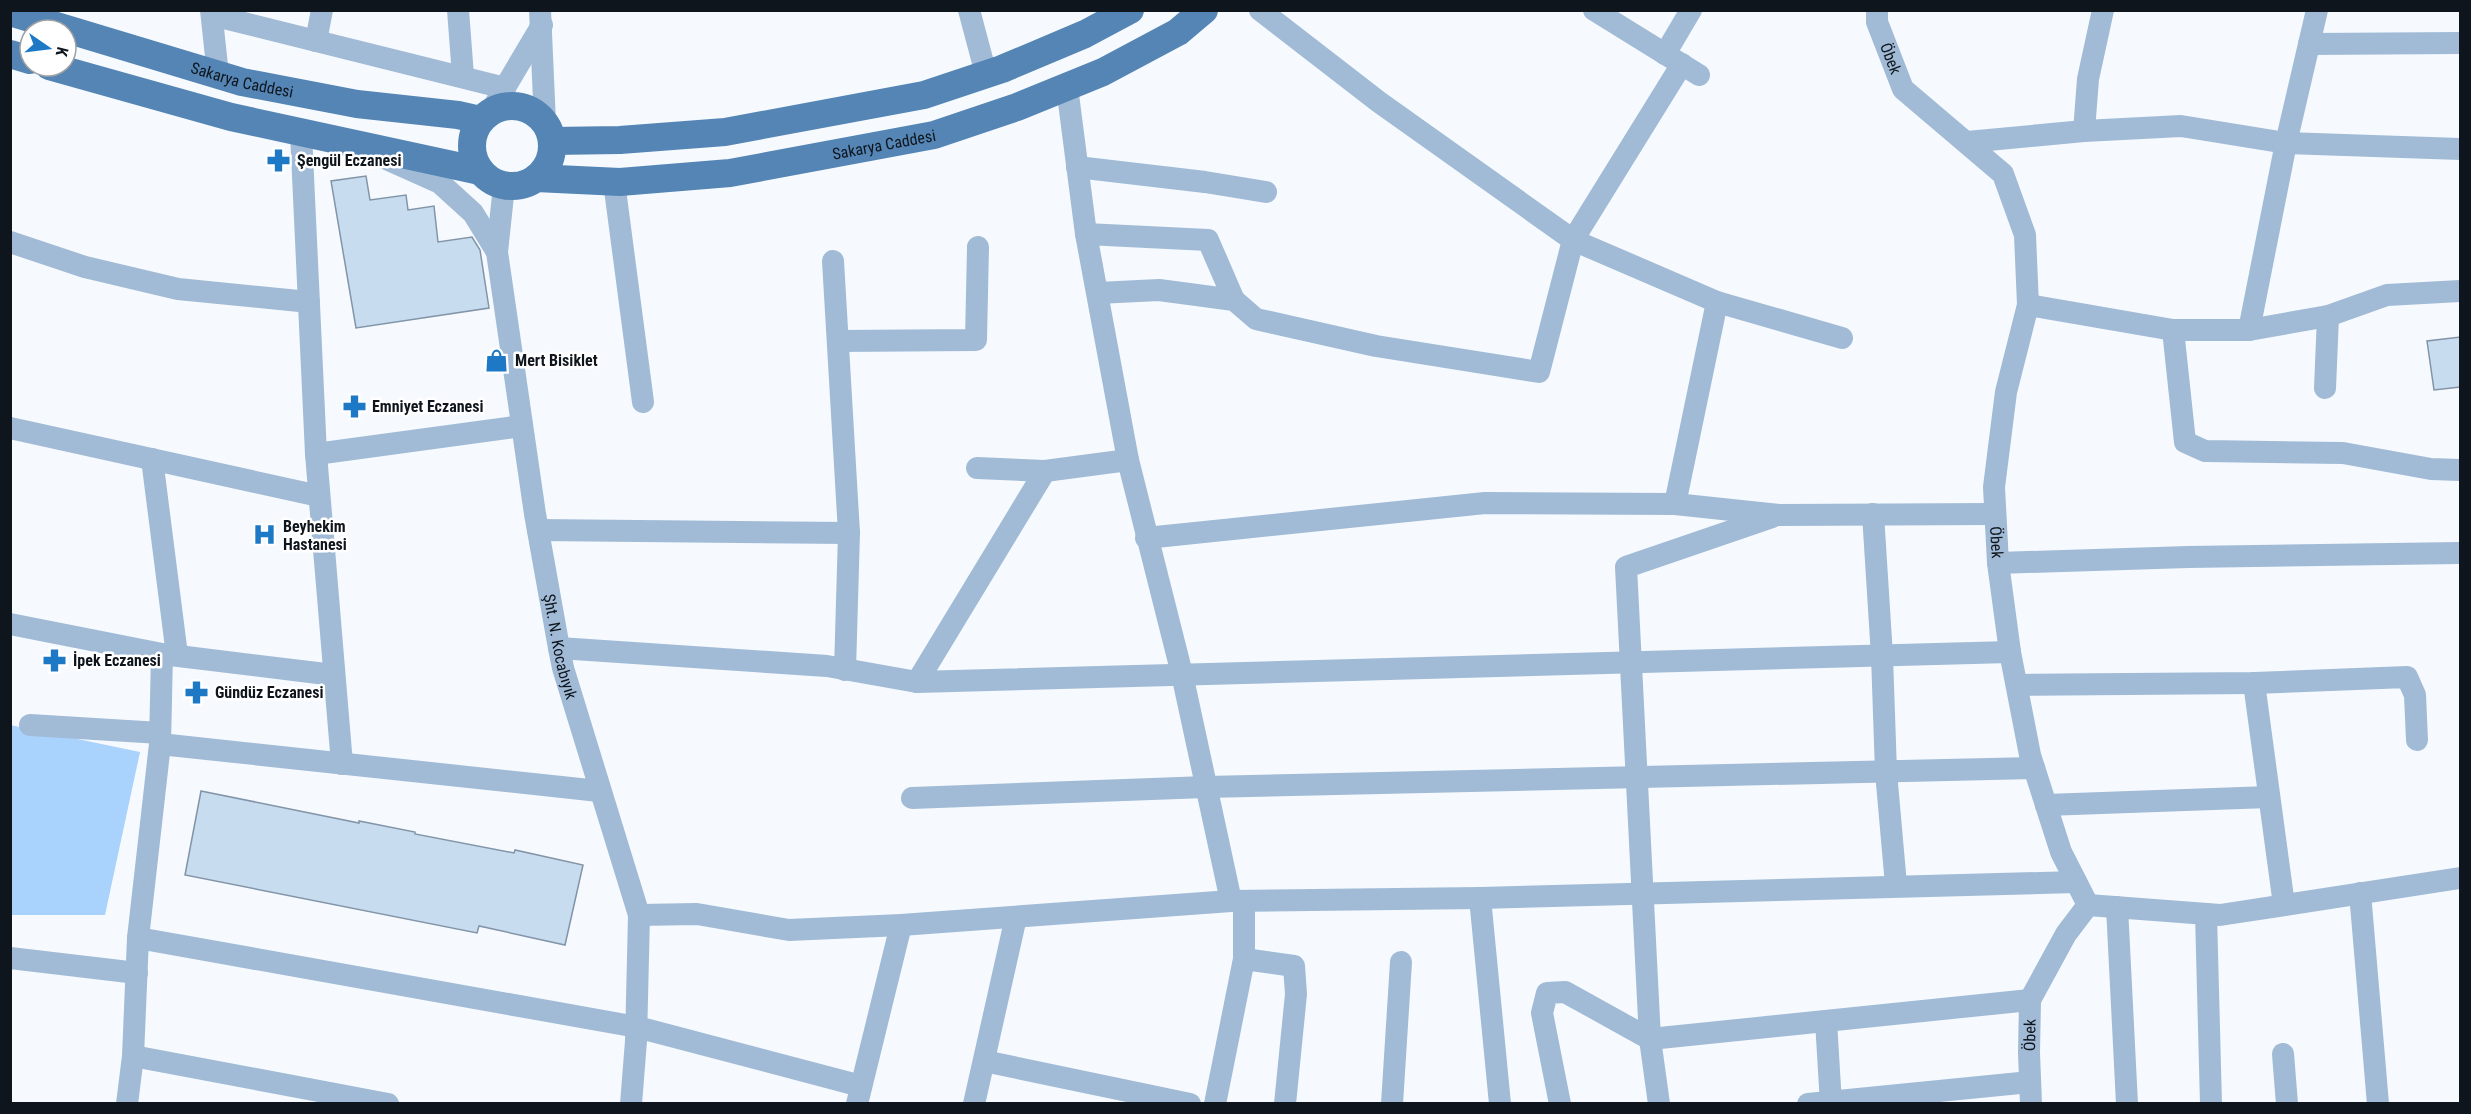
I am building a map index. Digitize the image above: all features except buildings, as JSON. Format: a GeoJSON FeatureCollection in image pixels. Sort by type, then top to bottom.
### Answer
{"type":"FeatureCollection","features":[{"type":"Feature","properties":{"kind":"main road"},"geometry":{"type":"LineString","coordinates":[[549,132],[620,140],[725,132],[924,95],[986,74],[1086,34],[1130,10]]}},
{"type":"Feature","properties":{"kind":"main road","name":"Sakarya Caddesi"},"geometry":{"type":"LineString","coordinates":[[536,178],[614,182],[730,173],[934,135],[1017,107],[1103,72],[1178,32],[1204,10]]}},
{"type":"Feature","properties":{"kind":"main road","name":"Sakarya Caddesi"},"geometry":{"type":"LineString","coordinates":[[10,12],[242,82],[357,104],[458,115],[492,106]]}},
{"type":"Feature","properties":{"kind":"main road"},"geometry":{"type":"LineString","coordinates":[[78,74],[231,117],[301,132],[492,178],[523,185],[536,178],[546,168],[551,155],[549,132],[536,113],[523,106],[492,106],[473,132],[471,146],[474,160],[492,178]]}},
{"type":"Feature","properties":{"kind":"street"},"geometry":{"type":"LineString","coordinates":[[316,41],[322,10]]}},
{"type":"Feature","properties":{"kind":"street"},"geometry":{"type":"LineString","coordinates":[[458,10],[463,76]]}},
{"type":"Feature","properties":{"kind":"street"},"geometry":{"type":"LineString","coordinates":[[969,10],[986,74]]}},
{"type":"Feature","properties":{"kind":"street"},"geometry":{"type":"LineString","coordinates":[[1260,10],[1379,102],[1574,240],[1717,302],[1842,338]]}},
{"type":"Feature","properties":{"kind":"street"},"geometry":{"type":"LineString","coordinates":[[1594,10],[1682,64]]}},
{"type":"Feature","properties":{"kind":"street"},"geometry":{"type":"LineString","coordinates":[[1086,234],[1208,240],[1234,300],[1256,319],[1377,346],[1539,372],[1574,240],[1682,64],[1691,10]]}},
{"type":"Feature","properties":{"kind":"street","name":"Öbek"},"geometry":{"type":"LineString","coordinates":[[1877,10],[1877,22],[1903,89],[2003,174],[2025,235],[2028,305],[2006,392],[1994,487],[1998,563],[2010,652],[2034,768],[2061,852],[2088,905],[2066,934],[2030,1000],[2031,1093]]}},
{"type":"Feature","properties":{"kind":"street"},"geometry":{"type":"LineString","coordinates":[[2084,131],[2088,79],[2103,10]]}},
{"type":"Feature","properties":{"kind":"street"},"geometry":{"type":"LineString","coordinates":[[2249,330],[2286,143],[2317,10]]}},
{"type":"Feature","properties":{"kind":"street"},"geometry":{"type":"LineString","coordinates":[[218,75],[211,13],[463,76],[492,106],[541,18]]}},
{"type":"Feature","properties":{"kind":"street"},"geometry":{"type":"LineString","coordinates":[[541,18],[549,132]]}},
{"type":"Feature","properties":{"kind":"street"},"geometry":{"type":"LineString","coordinates":[[2309,44],[2460,43]]}},
{"type":"Feature","properties":{"kind":"street"},"geometry":{"type":"LineString","coordinates":[[1067,87],[1086,234],[1128,460],[1182,674],[1206,787],[1238,901],[1244,958],[1215,1104]]}},
{"type":"Feature","properties":{"kind":"street"},"geometry":{"type":"LineString","coordinates":[[1967,142],[2084,131],[2181,126],[2286,143],[2460,149]]}},
{"type":"Feature","properties":{"kind":"street"},"geometry":{"type":"LineString","coordinates":[[301,132],[316,454],[342,764]]}},
{"type":"Feature","properties":{"kind":"street"},"geometry":{"type":"LineString","coordinates":[[352,144],[440,183],[473,213],[497,252]]}},
{"type":"Feature","properties":{"kind":"street"},"geometry":{"type":"LineString","coordinates":[[1077,167],[1266,192]]}},
{"type":"Feature","properties":{"kind":"street","name":"Şht. N. Kocabıyık"},"geometry":{"type":"LineString","coordinates":[[492,178],[497,252],[538,530],[559,648],[599,791],[639,915],[631,1104]]}},
{"type":"Feature","properties":{"kind":"street"},"geometry":{"type":"LineString","coordinates":[[614,182],[643,402]]}},
{"type":"Feature","properties":{"kind":"street"},"geometry":{"type":"LineString","coordinates":[[10,242],[85,267],[178,289],[309,302]]}},
{"type":"Feature","properties":{"kind":"street"},"geometry":{"type":"LineString","coordinates":[[838,341],[976,340],[978,247]]}},
{"type":"Feature","properties":{"kind":"street"},"geometry":{"type":"LineString","coordinates":[[833,261],[849,533],[845,670]]}},
{"type":"Feature","properties":{"kind":"street"},"geometry":{"type":"LineString","coordinates":[[1098,293],[1159,290],[1234,300]]}},
{"type":"Feature","properties":{"kind":"street"},"geometry":{"type":"LineString","coordinates":[[2028,305],[2174,330],[2249,330],[2328,316],[2387,295],[2460,291]]}},
{"type":"Feature","properties":{"kind":"street"},"geometry":{"type":"LineString","coordinates":[[1675,504],[1717,302]]}},
{"type":"Feature","properties":{"kind":"street"},"geometry":{"type":"LineString","coordinates":[[2325,388],[2328,316]]}},
{"type":"Feature","properties":{"kind":"street"},"geometry":{"type":"LineString","coordinates":[[2174,330],[2185,442],[2205,451],[2343,453],[2431,469],[2460,470]]}},
{"type":"Feature","properties":{"kind":"street"},"geometry":{"type":"LineString","coordinates":[[316,454],[522,426]]}},
{"type":"Feature","properties":{"kind":"street"},"geometry":{"type":"LineString","coordinates":[[10,428],[319,496]]}},
{"type":"Feature","properties":{"kind":"street"},"geometry":{"type":"LineString","coordinates":[[127,1104],[133,1056],[138,938],[170,655],[152,459]]}},
{"type":"Feature","properties":{"kind":"street"},"geometry":{"type":"LineString","coordinates":[[977,468],[1045,471],[1128,460]]}},
{"type":"Feature","properties":{"kind":"street"},"geometry":{"type":"LineString","coordinates":[[916,682],[1045,471]]}},
{"type":"Feature","properties":{"kind":"street"},"geometry":{"type":"LineString","coordinates":[[1146,538],[1485,503],[1675,504],[1779,515],[1995,514]]}},
{"type":"Feature","properties":{"kind":"street"},"geometry":{"type":"LineString","coordinates":[[1873,514],[1882,656],[1886,772],[1896,885]]}},
{"type":"Feature","properties":{"kind":"street"},"geometry":{"type":"LineString","coordinates":[[1659,1104],[1650,1039],[1626,567],[1779,515]]}},
{"type":"Feature","properties":{"kind":"street"},"geometry":{"type":"LineString","coordinates":[[538,530],[849,533]]}},
{"type":"Feature","properties":{"kind":"street"},"geometry":{"type":"LineString","coordinates":[[1998,563],[2188,557],[2460,553]]}},
{"type":"Feature","properties":{"kind":"street"},"geometry":{"type":"LineString","coordinates":[[10,624],[170,655],[334,675]]}},
{"type":"Feature","properties":{"kind":"street"},"geometry":{"type":"LineString","coordinates":[[559,648],[827,666],[916,682],[2010,652]]}},
{"type":"Feature","properties":{"kind":"street"},"geometry":{"type":"LineString","coordinates":[[2017,685],[2254,683],[2407,677],[2415,695],[2417,740]]}},
{"type":"Feature","properties":{"kind":"street"},"geometry":{"type":"LineString","coordinates":[[2254,683],[2284,905]]}},
{"type":"Feature","properties":{"kind":"street"},"geometry":{"type":"LineString","coordinates":[[30,725],[160,739],[342,764],[599,791]]}},
{"type":"Feature","properties":{"kind":"street"},"geometry":{"type":"LineString","coordinates":[[912,798],[1206,787],[2034,768]]}},
{"type":"Feature","properties":{"kind":"street"},"geometry":{"type":"LineString","coordinates":[[2046,805],[2269,797]]}},
{"type":"Feature","properties":{"kind":"street"},"geometry":{"type":"LineString","coordinates":[[2088,905],[2220,915],[2460,878]]}},
{"type":"Feature","properties":{"kind":"street"},"geometry":{"type":"LineString","coordinates":[[639,915],[697,914],[789,930],[901,925],[1238,901],[1480,898],[1896,885],[2076,882]]}},
{"type":"Feature","properties":{"kind":"street"},"geometry":{"type":"LineString","coordinates":[[2360,893],[2378,1104]]}},
{"type":"Feature","properties":{"kind":"street"},"geometry":{"type":"LineString","coordinates":[[1480,898],[1500,1104]]}},
{"type":"Feature","properties":{"kind":"street"},"geometry":{"type":"LineString","coordinates":[[2117,908],[2127,1104]]}},
{"type":"Feature","properties":{"kind":"street"},"geometry":{"type":"LineString","coordinates":[[2206,914],[2211,1104]]}},
{"type":"Feature","properties":{"kind":"street"},"geometry":{"type":"LineString","coordinates":[[974,1104],[1016,916]]}},
{"type":"Feature","properties":{"kind":"street"},"geometry":{"type":"LineString","coordinates":[[138,938],[636,1027],[859,1095],[901,925]]}},
{"type":"Feature","properties":{"kind":"street"},"geometry":{"type":"LineString","coordinates":[[10,958],[136,973]]}},
{"type":"Feature","properties":{"kind":"street"},"geometry":{"type":"LineString","coordinates":[[1244,958],[1294,966],[1296,994],[1285,1104]]}},
{"type":"Feature","properties":{"kind":"street"},"geometry":{"type":"LineString","coordinates":[[1392,1104],[1401,962]]}},
{"type":"Feature","properties":{"kind":"street"},"geometry":{"type":"LineString","coordinates":[[1560,1104],[1542,1013],[1547,993],[1565,992],[1650,1039],[2030,1000]]}},
{"type":"Feature","properties":{"kind":"street"},"geometry":{"type":"LineString","coordinates":[[1826,1021],[1831,1102]]}},
{"type":"Feature","properties":{"kind":"street"},"geometry":{"type":"LineString","coordinates":[[2283,1054],[2287,1104]]}},
{"type":"Feature","properties":{"kind":"street"},"geometry":{"type":"LineString","coordinates":[[133,1056],[388,1104]]}},
{"type":"Feature","properties":{"kind":"street"},"geometry":{"type":"LineString","coordinates":[[984,1060],[1190,1104]]}},
{"type":"Feature","properties":{"kind":"street"},"geometry":{"type":"LineString","coordinates":[[1808,1104],[2031,1093]]}},
{"type":"Feature","properties":{"kind":"shaded area"},"geometry":{"type":"Polygon","coordinates":[[[10,725],[140,752],[105,915],[11,915],[10,725]]]}},
{"type":"Feature","properties":{"kind":"place","name":"Şengül Eczanesi"},"geometry":{"type":"Point","coordinates":[279,160]}},
{"type":"Feature","properties":{"kind":"place","name":"Mert Bisiklet"},"geometry":{"type":"Point","coordinates":[497,360]}},
{"type":"Feature","properties":{"kind":"place","name":"Emniyet Eczanesi"},"geometry":{"type":"Point","coordinates":[354,406]}},
{"type":"Feature","properties":{"kind":"place","name":"Beyhekim Hastanesi"},"geometry":{"type":"Point","coordinates":[265,535]}},
{"type":"Feature","properties":{"kind":"place","name":"İpek Eczanesi"},"geometry":{"type":"Point","coordinates":[55,660]}},
{"type":"Feature","properties":{"kind":"place","name":"Gündüz Eczanesi"},"geometry":{"type":"Point","coordinates":[197,692]}}]}
